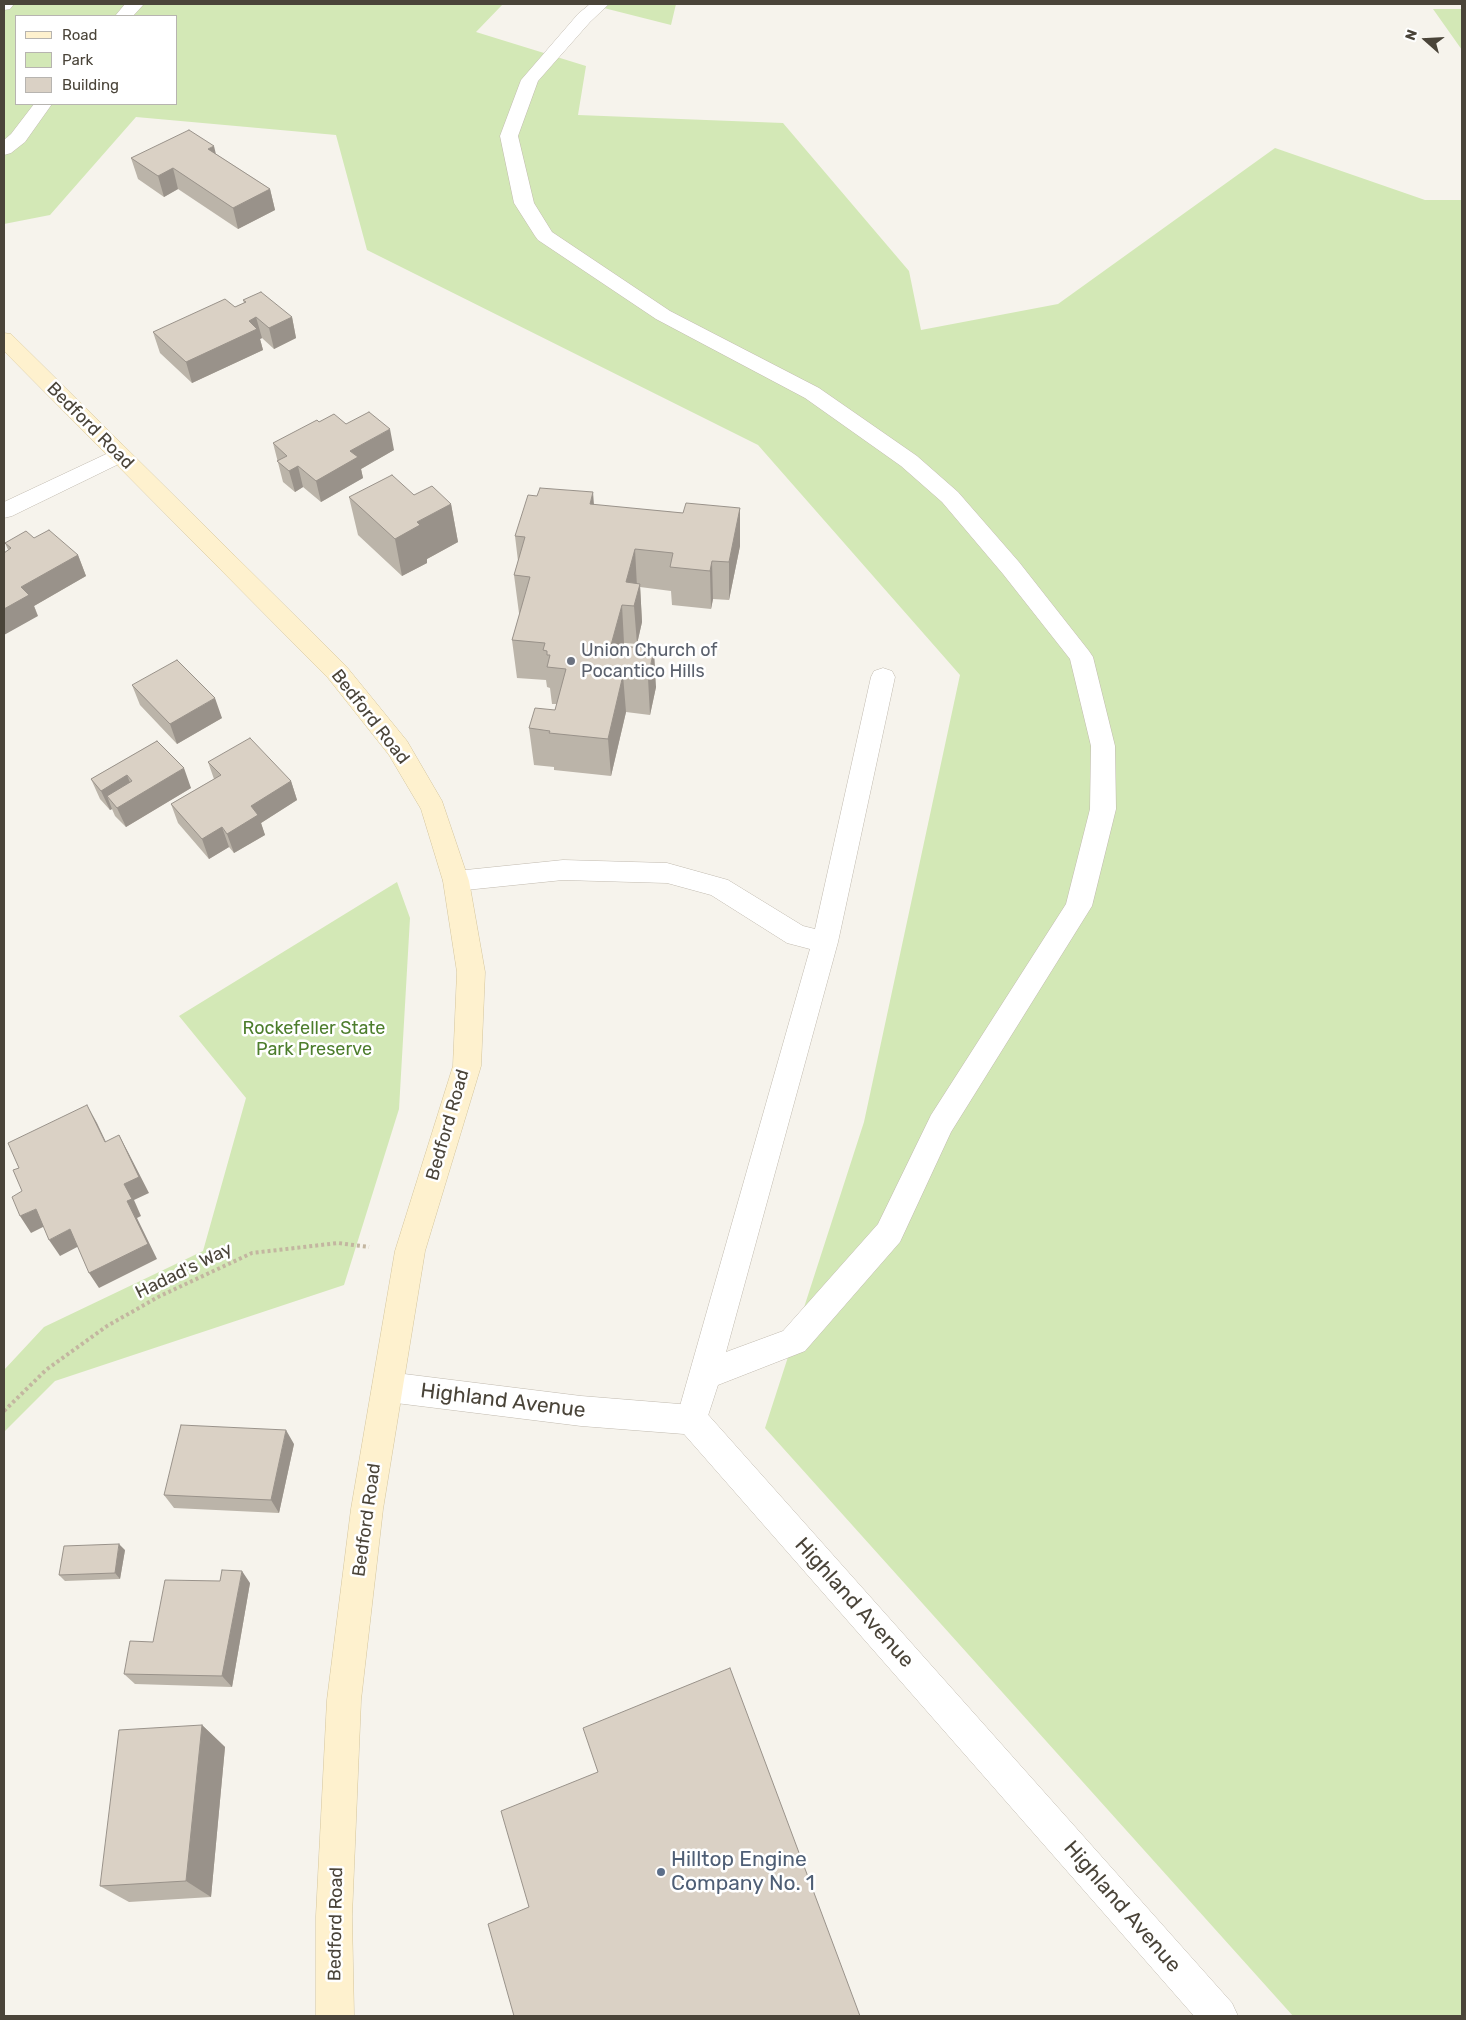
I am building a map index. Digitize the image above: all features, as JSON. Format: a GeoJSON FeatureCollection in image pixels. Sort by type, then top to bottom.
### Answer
{"type":"FeatureCollection","features":[{"type":"Feature","properties":{"kind":"main road","name":"Bedford Road"},"geometry":{"type":"LineString","coordinates":[[4,339],[337,672],[398,748],[433,808],[456,881],[471,972],[467,1066],[410,1251],[367,1509],[344,1700],[334,1916],[335,2016]]}},
{"type":"Feature","properties":{"kind":"street"},"geometry":{"type":"LineString","coordinates":[[124,15],[135,4]]}},
{"type":"Feature","properties":{"kind":"street"},"geometry":{"type":"LineString","coordinates":[[600,4],[584,18],[530,80],[509,136],[524,203],[545,236],[663,314],[812,393],[909,461],[950,497],[1011,568],[1081,657],[1103,746],[1104,809],[1079,906],[941,1124],[889,1233],[794,1342],[704,1375]]}},
{"type":"Feature","properties":{"kind":"street"},"geometry":{"type":"LineString","coordinates":[[4,149],[18,138],[42,105]]}},
{"type":"Feature","properties":{"kind":"street"},"geometry":{"type":"LineString","coordinates":[[4,511],[119,455]]}},
{"type":"Feature","properties":{"kind":"street"},"geometry":{"type":"LineString","coordinates":[[692,1420],[825,942],[883,677]]}},
{"type":"Feature","properties":{"kind":"street"},"geometry":{"type":"LineString","coordinates":[[456,881],[563,870],[667,873],[719,887],[796,935],[825,942]]}},
{"type":"Feature","properties":{"kind":"street","name":"Highland Avenue"},"geometry":{"type":"LineString","coordinates":[[388,1387],[581,1411],[692,1420],[1218,2016]]}},
{"type":"Feature","properties":{"kind":"path","name":"Hadad's Way"},"geometry":{"type":"LineString","coordinates":[[4,1411],[46,1370],[107,1326],[160,1296],[252,1252],[338,1243],[410,1251]]}},
{"type":"Feature","properties":{"kind":"green space"},"geometry":{"type":"Polygon","coordinates":[[[4,4],[503,4],[476,32],[586,66],[578,115],[783,123],[909,271],[921,330],[1058,304],[1275,148],[1425,200],[1462,200],[1462,2016],[1293,2016],[765,1428],[864,1122],[960,675],[758,445],[367,250],[336,135],[136,117],[50,215],[4,224],[4,4]]]}},
{"type":"Feature","properties":{"kind":"green space"},"geometry":{"type":"Polygon","coordinates":[[[588,4],[676,4],[671,25],[588,4]]]}},
{"type":"Feature","properties":{"kind":"green space"},"geometry":{"type":"Polygon","coordinates":[[[1433,9],[1462,9],[1462,50],[1433,9]]]}},
{"type":"Feature","properties":{"kind":"green space","name":"Rockefeller State Park Preserve"},"geometry":{"type":"Polygon","coordinates":[[[397,882],[410,918],[399,1109],[344,1285],[55,1381],[4,1432],[4,1370],[44,1327],[203,1251],[246,1098],[179,1016],[397,882]]]}},
{"type":"Feature","properties":{"kind":"building"},"geometry":{"type":"Polygon","coordinates":[[[189,130],[214,146],[208,149],[270,189],[233,208],[173,168],[158,176],[131,158],[189,130]]]}},
{"type":"Feature","properties":{"kind":"building"},"geometry":{"type":"Polygon","coordinates":[[[261,292],[292,317],[269,328],[256,317],[249,321],[257,329],[186,362],[153,332],[225,299],[235,307],[246,302],[243,300],[261,292]]]}},
{"type":"Feature","properties":{"kind":"building"},"geometry":{"type":"Polygon","coordinates":[[[369,412],[390,429],[350,451],[358,457],[316,481],[298,466],[289,471],[277,461],[287,456],[273,443],[317,420],[319,422],[334,414],[346,424],[369,412]]]}},
{"type":"Feature","properties":{"kind":"building"},"geometry":{"type":"Polygon","coordinates":[[[392,475],[414,495],[432,486],[451,504],[417,522],[420,525],[395,539],[349,497],[392,475]]]}},
{"type":"Feature","properties":{"kind":"building","name":"Union Church of Pocantico Hills"},"geometry":{"type":"Polygon","coordinates":[[[540,488],[593,492],[590,504],[683,513],[686,503],[740,508],[729,562],[712,561],[710,571],[670,567],[673,553],[635,549],[626,582],[640,584],[634,606],[622,605],[611,645],[654,649],[648,678],[623,675],[608,739],[549,733],[550,731],[529,728],[535,708],[555,710],[566,669],[547,667],[550,655],[547,655],[547,651],[543,650],[545,643],[512,640],[530,577],[514,575],[525,537],[515,536],[528,495],[537,496],[540,488]]]}},
{"type":"Feature","properties":{"kind":"building"},"geometry":{"type":"Polygon","coordinates":[[[49,530],[78,555],[21,587],[29,595],[4,609],[4,553],[11,548],[5,543],[26,531],[34,538],[49,530]]]}},
{"type":"Feature","properties":{"kind":"building"},"geometry":{"type":"Polygon","coordinates":[[[177,660],[215,698],[170,724],[132,685],[177,660]]]}},
{"type":"Feature","properties":{"kind":"building"},"geometry":{"type":"Polygon","coordinates":[[[250,738],[291,781],[251,806],[258,815],[227,834],[222,827],[202,839],[171,804],[221,775],[208,762],[250,738]]]}},
{"type":"Feature","properties":{"kind":"building"},"geometry":{"type":"Polygon","coordinates":[[[157,741],[184,768],[117,808],[107,796],[132,781],[127,775],[101,791],[91,779],[157,741]]]}},
{"type":"Feature","properties":{"kind":"building"},"geometry":{"type":"Polygon","coordinates":[[[87,1105],[105,1142],[119,1135],[139,1177],[124,1184],[132,1199],[127,1201],[148,1244],[89,1273],[70,1229],[49,1240],[36,1209],[20,1216],[12,1197],[22,1191],[13,1170],[19,1168],[8,1143],[87,1105]]]}},
{"type":"Feature","properties":{"kind":"building"},"geometry":{"type":"Polygon","coordinates":[[[181,1425],[286,1430],[271,1500],[164,1495],[181,1425]]]}},
{"type":"Feature","properties":{"kind":"building"},"geometry":{"type":"Polygon","coordinates":[[[119,1544],[115,1573],[59,1575],[64,1546],[119,1544]]]}},
{"type":"Feature","properties":{"kind":"building"},"geometry":{"type":"Polygon","coordinates":[[[222,1570],[242,1571],[222,1676],[124,1674],[130,1641],[153,1642],[165,1580],[220,1581],[222,1570]]]}},
{"type":"Feature","properties":{"kind":"building","name":"Hilltop Engine Company No. 1"},"geometry":{"type":"Polygon","coordinates":[[[730,1668],[860,2016],[514,2016],[488,1924],[529,1907],[501,1811],[598,1772],[583,1728],[730,1668]]]}},
{"type":"Feature","properties":{"kind":"building"},"geometry":{"type":"Polygon","coordinates":[[[202,1725],[186,1881],[100,1886],[119,1730],[202,1725]]]}},
{"type":"Feature","properties":{"kind":"place","name":"Union Church of Pocantico Hills"},"geometry":{"type":"Point","coordinates":[571,661]}},
{"type":"Feature","properties":{"kind":"place","name":"Hilltop Engine Company No. 1"},"geometry":{"type":"Point","coordinates":[661,1872]}}]}
